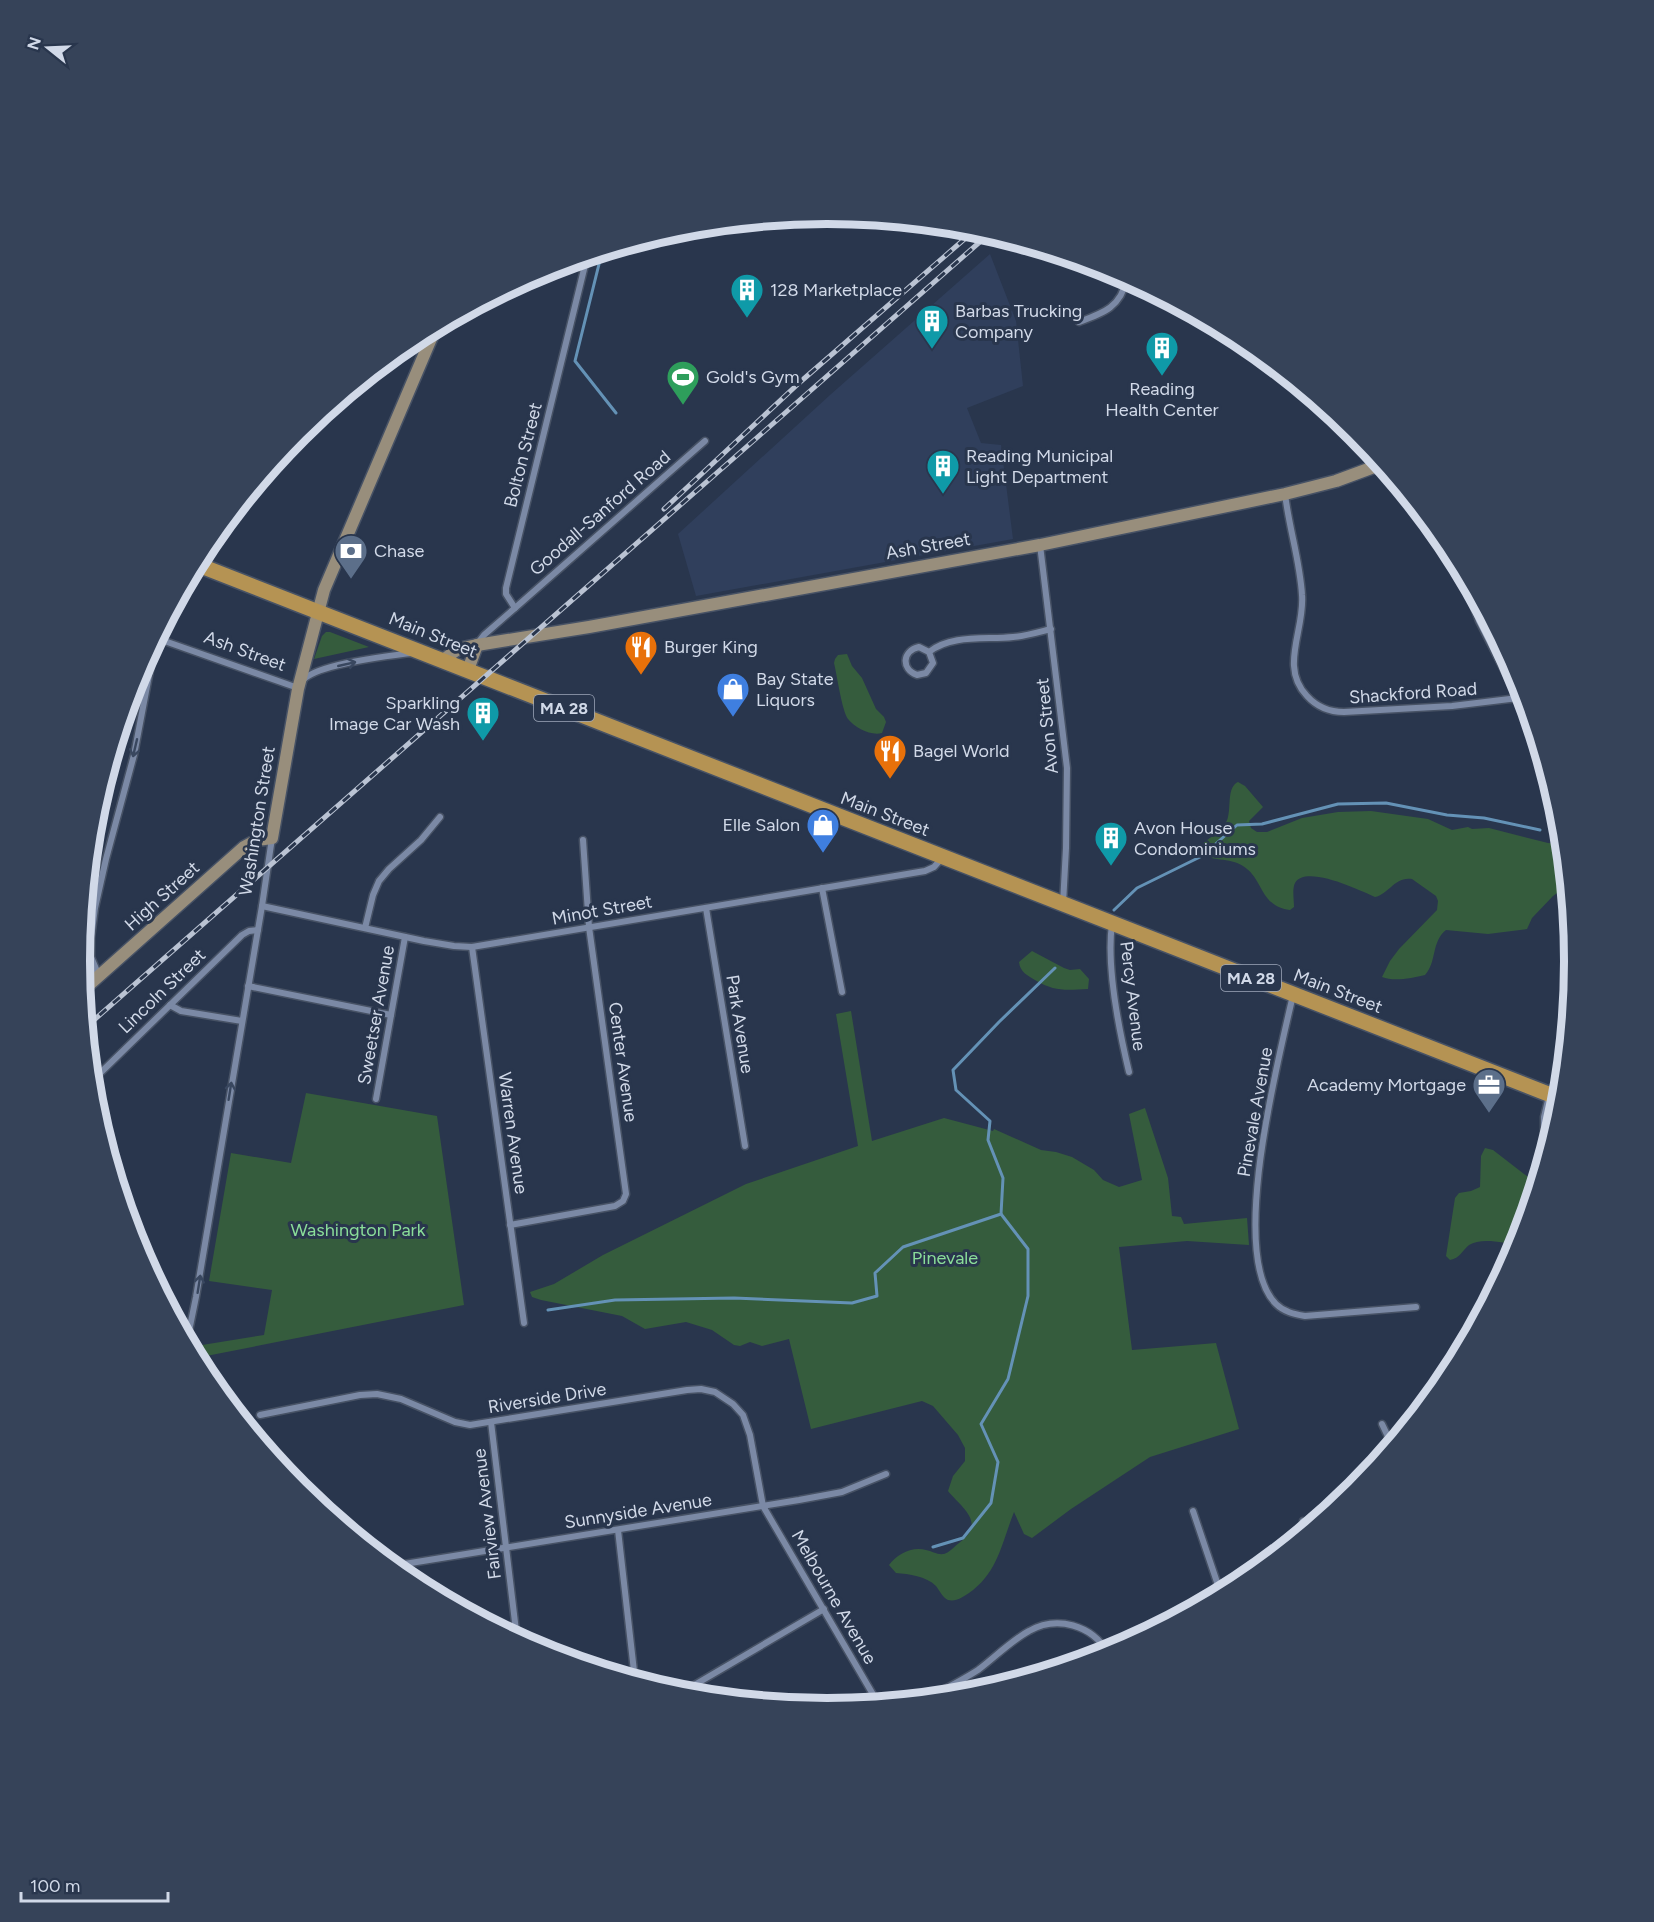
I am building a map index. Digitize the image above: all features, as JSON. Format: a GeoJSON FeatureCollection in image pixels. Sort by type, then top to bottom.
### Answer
{"type":"FeatureCollection","features":[{"type":"Feature","properties":{"kind":"main road","name":"Main Street"},"geometry":{"type":"LineString","coordinates":[[205,567],[319,610],[1063,905],[1552,1095]]}},
{"type":"Feature","properties":{"kind":"street","name":"Bolton Street"},"geometry":{"type":"LineString","coordinates":[[515,608],[506,594],[506,588],[585,265]]}},
{"type":"Feature","properties":{"kind":"street"},"geometry":{"type":"LineString","coordinates":[[1079,322],[1111,308],[1122,294],[1124,287]]}},
{"type":"Feature","properties":{"kind":"street","name":"Washington Street"},"geometry":{"type":"LineString","coordinates":[[189,1330],[298,689],[332,570],[430,341]]}},
{"type":"Feature","properties":{"kind":"street","name":"Goodall-Sanford Road"},"geometry":{"type":"LineString","coordinates":[[515,608],[705,441]]}},
{"type":"Feature","properties":{"kind":"street","name":"Ash Street"},"geometry":{"type":"LineString","coordinates":[[443,660],[458,649],[477,645],[589,627],[1040,545],[1285,494],[1336,481],[1374,467]]}},
{"type":"Feature","properties":{"kind":"street","name":"Shackford Road"},"geometry":{"type":"LineString","coordinates":[[1285,494],[1302,594],[1302,614],[1293,656],[1294,674],[1298,685],[1310,700],[1328,710],[1344,712],[1452,706],[1515,698]]}},
{"type":"Feature","properties":{"kind":"street","name":"Avon Street"},"geometry":{"type":"LineString","coordinates":[[1040,545],[1067,768],[1063,905]]}},
{"type":"Feature","properties":{"kind":"street"},"geometry":{"type":"LineString","coordinates":[[468,670],[477,645],[484,635],[515,608]]}},
{"type":"Feature","properties":{"kind":"street"},"geometry":{"type":"LineString","coordinates":[[1476,613],[1505,672]]}},
{"type":"Feature","properties":{"kind":"street"},"geometry":{"type":"LineString","coordinates":[[929,652],[939,645],[963,639],[1014,637],[1051,629]]}},
{"type":"Feature","properties":{"kind":"street","name":"Ash Street"},"geometry":{"type":"LineString","coordinates":[[163,641],[298,689],[305,677],[314,672],[371,658],[421,652]]}},
{"type":"Feature","properties":{"kind":"street"},"geometry":{"type":"LineString","coordinates":[[919,647],[929,652],[933,663],[926,673],[914,674],[907,669],[905,657],[910,650],[919,647]]}},
{"type":"Feature","properties":{"kind":"street"},"geometry":{"type":"LineString","coordinates":[[99,977],[91,957],[95,908],[134,755],[151,667]]}},
{"type":"Feature","properties":{"kind":"street"},"geometry":{"type":"LineString","coordinates":[[365,928],[379,881],[421,840],[440,817]]}},
{"type":"Feature","properties":{"kind":"street","name":"High Street"},"geometry":{"type":"LineString","coordinates":[[91,984],[244,847],[257,840],[272,838]]}},
{"type":"Feature","properties":{"kind":"street","name":"Center Avenue"},"geometry":{"type":"LineString","coordinates":[[510,1225],[615,1206],[623,1201],[626,1191],[589,927],[583,840]]}},
{"type":"Feature","properties":{"kind":"street","name":"Minot Street"},"geometry":{"type":"LineString","coordinates":[[262,906],[405,937],[454,946],[472,946],[925,871],[936,865],[942,857]]}},
{"type":"Feature","properties":{"kind":"street"},"geometry":{"type":"LineString","coordinates":[[822,888],[842,992]]}},
{"type":"Feature","properties":{"kind":"street","name":"Park Avenue"},"geometry":{"type":"LineString","coordinates":[[706,908],[745,1146]]}},
{"type":"Feature","properties":{"kind":"street","name":"Percy Avenue"},"geometry":{"type":"LineString","coordinates":[[1112,924],[1110,944],[1112,966],[1119,1022],[1129,1072]]}},
{"type":"Feature","properties":{"kind":"street","name":"Lincoln Street"},"geometry":{"type":"LineString","coordinates":[[99,1074],[242,935],[258,930]]}},
{"type":"Feature","properties":{"kind":"street","name":"Sweetser Avenue"},"geometry":{"type":"LineString","coordinates":[[376,1099],[405,937]]}},
{"type":"Feature","properties":{"kind":"street","name":"Warren Avenue"},"geometry":{"type":"LineString","coordinates":[[472,946],[524,1323]]}},
{"type":"Feature","properties":{"kind":"street"},"geometry":{"type":"LineString","coordinates":[[248,986],[391,1016]]}},
{"type":"Feature","properties":{"kind":"street","name":"Pinevale Avenue"},"geometry":{"type":"LineString","coordinates":[[1293,995],[1258,1165],[1257,1233],[1259,1269],[1263,1284],[1277,1306],[1292,1314],[1305,1316],[1416,1307]]}},
{"type":"Feature","properties":{"kind":"street"},"geometry":{"type":"LineString","coordinates":[[170,1005],[178,1010],[195,1014],[242,1021]]}},
{"type":"Feature","properties":{"kind":"street"},"geometry":{"type":"LineString","coordinates":[[1544,1131],[1544,1118],[1550,1107]]}},
{"type":"Feature","properties":{"kind":"street","name":"Riverside Drive"},"geometry":{"type":"LineString","coordinates":[[260,1415],[360,1395],[377,1394],[401,1399],[464,1425],[701,1389],[715,1392],[733,1404],[746,1421],[763,1506]]}},
{"type":"Feature","properties":{"kind":"street","name":"Fairview Avenue"},"geometry":{"type":"LineString","coordinates":[[491,1422],[516,1629]]}},
{"type":"Feature","properties":{"kind":"street"},"geometry":{"type":"LineString","coordinates":[[1382,1424],[1389,1438]]}},
{"type":"Feature","properties":{"kind":"street","name":"Sunnyside Avenue"},"geometry":{"type":"LineString","coordinates":[[404,1565],[842,1492],[886,1474]]}},
{"type":"Feature","properties":{"kind":"street","name":"Melbourne Avenue"},"geometry":{"type":"LineString","coordinates":[[763,1506],[874,1696]]}},
{"type":"Feature","properties":{"kind":"street"},"geometry":{"type":"LineString","coordinates":[[1193,1511],[1218,1585]]}},
{"type":"Feature","properties":{"kind":"street"},"geometry":{"type":"LineString","coordinates":[[618,1530],[634,1672]]}},
{"type":"Feature","properties":{"kind":"street"},"geometry":{"type":"LineString","coordinates":[[409,1564],[410,1569]]}},
{"type":"Feature","properties":{"kind":"street"},"geometry":{"type":"LineString","coordinates":[[693,1686],[824,1609]]}},
{"type":"Feature","properties":{"kind":"street"},"geometry":{"type":"LineString","coordinates":[[944,1689],[975,1671],[1026,1633],[1041,1626],[1061,1623],[1081,1628],[1095,1637],[1101,1645]]}},
{"type":"Feature","properties":{"kind":"shaded area"},"geometry":{"type":"Polygon","coordinates":[[[990,254],[1016,321],[1023,386],[967,408],[981,443],[1001,445],[1013,539],[696,596],[678,534],[830,395],[990,254]]]}},
{"type":"Feature","properties":{"kind":"green space"},"geometry":{"type":"Polygon","coordinates":[[[326,632],[369,647],[314,659],[322,636],[326,632]]]}},
{"type":"Feature","properties":{"kind":"green space"},"geometry":{"type":"Polygon","coordinates":[[[847,654],[852,666],[862,678],[876,709],[884,717],[886,722],[882,733],[864,731],[851,722],[846,715],[834,663],[838,655],[847,654]]]}},
{"type":"Feature","properties":{"kind":"green space"},"geometry":{"type":"Polygon","coordinates":[[[1238,782],[1245,786],[1263,807],[1249,821],[1251,828],[1257,832],[1267,832],[1302,818],[1338,812],[1371,811],[1428,819],[1452,830],[1468,827],[1472,829],[1489,828],[1554,843],[1560,891],[1532,918],[1527,929],[1488,934],[1446,930],[1438,940],[1429,970],[1425,975],[1397,979],[1382,977],[1399,949],[1437,910],[1436,896],[1412,879],[1401,880],[1375,897],[1334,881],[1310,876],[1301,878],[1295,883],[1294,907],[1290,910],[1280,907],[1267,898],[1250,871],[1243,866],[1197,852],[1199,846],[1224,826],[1229,813],[1232,788],[1238,782]]]}},
{"type":"Feature","properties":{"kind":"green space"},"geometry":{"type":"Polygon","coordinates":[[[1032,951],[1064,968],[1080,969],[1089,979],[1088,989],[1055,988],[1042,984],[1027,975],[1022,971],[1019,962],[1032,951]]]}},
{"type":"Feature","properties":{"kind":"green space","name":"Pinevale"},"geometry":{"type":"Polygon","coordinates":[[[851,1011],[872,1141],[944,1118],[993,1131],[994,1129],[1041,1150],[1072,1157],[1094,1170],[1103,1180],[1119,1187],[1142,1180],[1129,1114],[1145,1108],[1168,1178],[1172,1216],[1181,1217],[1184,1224],[1247,1218],[1249,1245],[1187,1241],[1119,1247],[1132,1350],[1216,1343],[1239,1429],[1150,1457],[1071,1509],[1032,1538],[1024,1534],[1014,1512],[998,1556],[987,1576],[969,1593],[954,1600],[946,1599],[936,1586],[927,1580],[896,1573],[889,1565],[896,1557],[915,1549],[944,1554],[967,1536],[971,1529],[972,1522],[969,1516],[948,1491],[953,1476],[965,1461],[965,1448],[958,1435],[933,1406],[922,1401],[811,1429],[789,1339],[762,1346],[750,1342],[740,1346],[734,1345],[712,1330],[686,1322],[645,1329],[622,1316],[541,1300],[532,1297],[530,1292],[554,1284],[603,1255],[746,1184],[858,1146],[836,1014],[851,1011]]]}},
{"type":"Feature","properties":{"kind":"green space","name":"Washington Park"},"geometry":{"type":"Polygon","coordinates":[[[306,1093],[437,1116],[464,1305],[206,1356],[199,1346],[264,1335],[272,1290],[209,1281],[231,1153],[291,1163],[306,1093]]]}},
{"type":"Feature","properties":{"kind":"green space"},"geometry":{"type":"Polygon","coordinates":[[[1485,1148],[1493,1150],[1531,1179],[1508,1243],[1480,1241],[1469,1245],[1459,1256],[1450,1260],[1446,1256],[1455,1198],[1459,1193],[1480,1187],[1481,1156],[1485,1148]]]}},
{"type":"Feature","properties":{"kind":"waterway"},"geometry":{"type":"LineString","coordinates":[[600,260],[575,361],[616,413]]}},
{"type":"Feature","properties":{"kind":"waterway"},"geometry":{"type":"LineString","coordinates":[[1114,910],[1137,888],[1202,856],[1237,825],[1262,824],[1338,804],[1386,803],[1447,815],[1484,818],[1540,830]]}},
{"type":"Feature","properties":{"kind":"waterway"},"geometry":{"type":"LineString","coordinates":[[548,1310],[615,1300],[734,1298],[852,1303],[877,1296],[875,1273],[903,1247],[1001,1214],[1003,1178],[988,1140],[990,1121],[956,1090],[953,1070],[1055,968]]}},
{"type":"Feature","properties":{"kind":"waterway"},"geometry":{"type":"LineString","coordinates":[[933,1547],[963,1538],[991,1503],[998,1462],[981,1424],[1008,1379],[1028,1296],[1028,1249],[1001,1214]]}},
{"type":"Feature","properties":{"kind":"railway"},"geometry":{"type":"LineString","coordinates":[[664,509],[799,383],[967,237]]}},
{"type":"Feature","properties":{"kind":"railway"},"geometry":{"type":"LineString","coordinates":[[93,1021],[982,240]]}},
{"type":"Feature","properties":{"kind":"place","name":"128 Marketplace"},"geometry":{"type":"Point","coordinates":[747,319]}},
{"type":"Feature","properties":{"kind":"place","name":"Barbas Trucking Company"},"geometry":{"type":"Point","coordinates":[932,350]}},
{"type":"Feature","properties":{"kind":"place","name":"Reading Health Center"},"geometry":{"type":"Point","coordinates":[1162,377]}},
{"type":"Feature","properties":{"kind":"place","name":"Gold's Gym"},"geometry":{"type":"Point","coordinates":[683,406]}},
{"type":"Feature","properties":{"kind":"place","name":"Reading Municipal Light Department"},"geometry":{"type":"Point","coordinates":[943,495]}},
{"type":"Feature","properties":{"kind":"place","name":"Chase"},"geometry":{"type":"Point","coordinates":[351,580]}},
{"type":"Feature","properties":{"kind":"place","name":"Burger King"},"geometry":{"type":"Point","coordinates":[641,676]}},
{"type":"Feature","properties":{"kind":"place","name":"Bay State Liquors"},"geometry":{"type":"Point","coordinates":[733,718]}},
{"type":"Feature","properties":{"kind":"place","name":"Sparkling Image Car Wash"},"geometry":{"type":"Point","coordinates":[483,742]}},
{"type":"Feature","properties":{"kind":"place","name":"Bagel World"},"geometry":{"type":"Point","coordinates":[890,780]}},
{"type":"Feature","properties":{"kind":"place","name":"Elle Salon"},"geometry":{"type":"Point","coordinates":[823,854]}},
{"type":"Feature","properties":{"kind":"place","name":"Avon House Condominiums"},"geometry":{"type":"Point","coordinates":[1111,867]}},
{"type":"Feature","properties":{"kind":"place","name":"Academy Mortgage"},"geometry":{"type":"Point","coordinates":[1489,1114]}}]}
